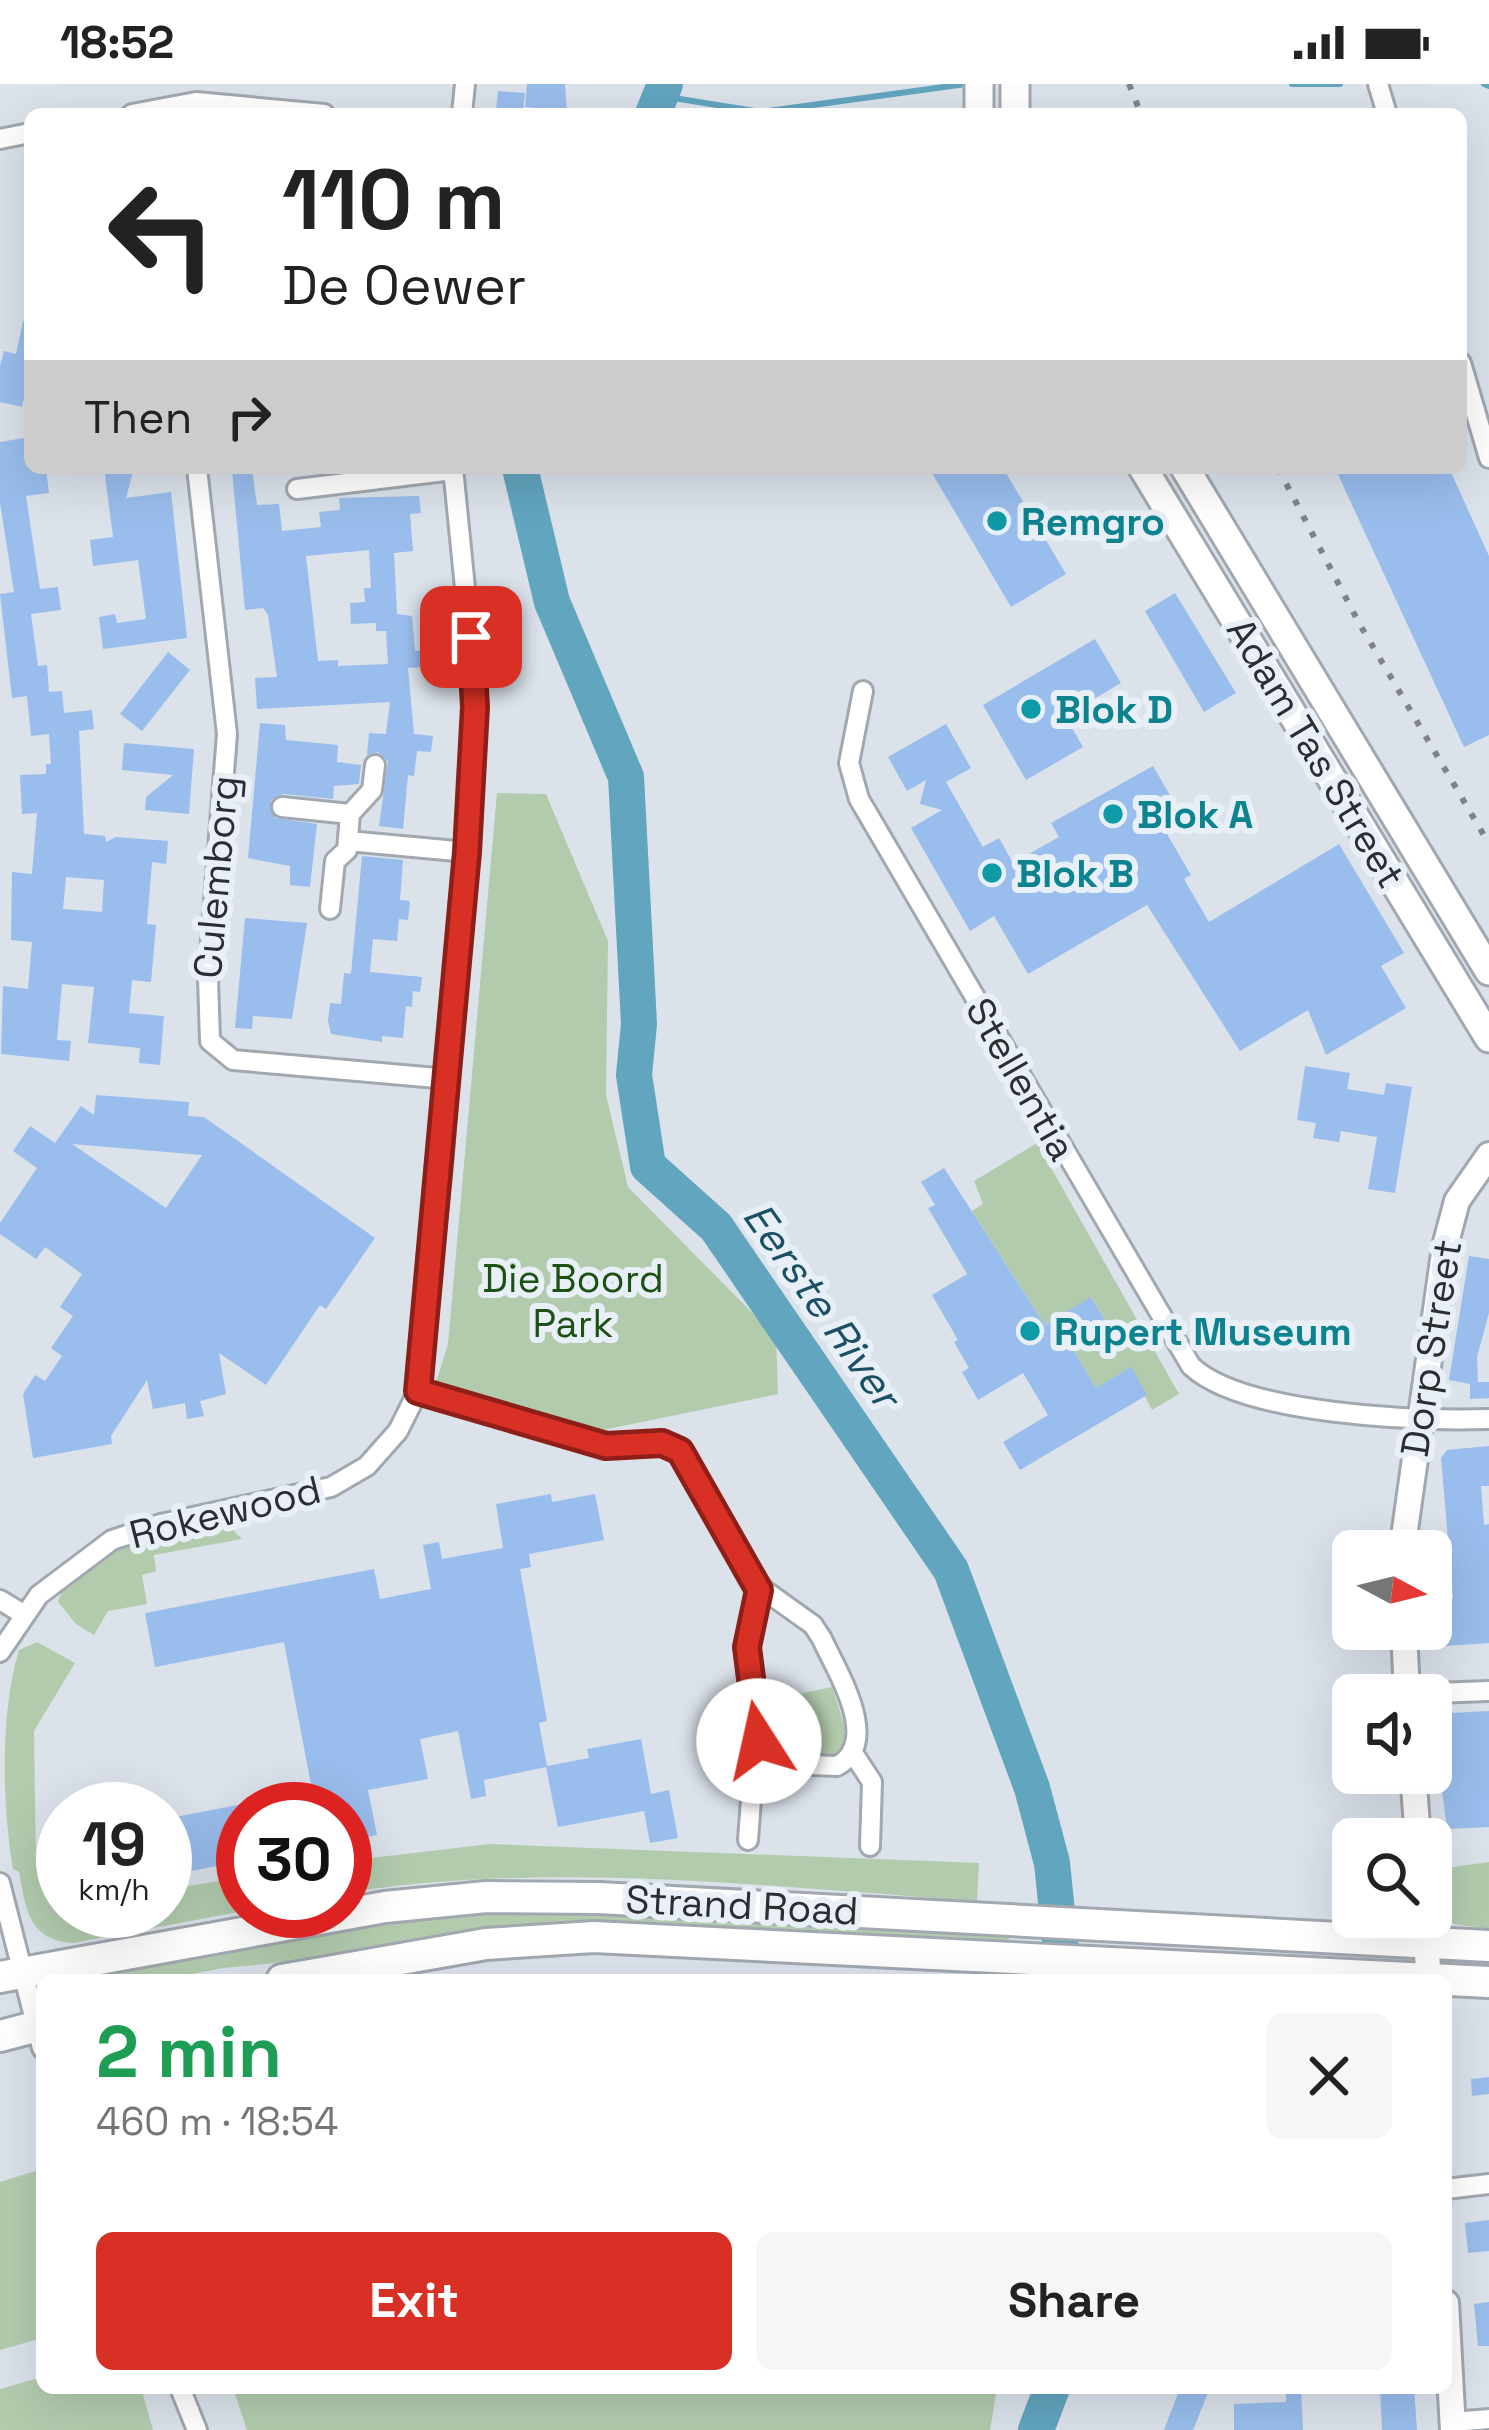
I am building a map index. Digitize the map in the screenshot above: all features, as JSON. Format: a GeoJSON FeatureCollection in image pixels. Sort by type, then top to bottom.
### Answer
{"type":"FeatureCollection","features":[{"type":"Feature","properties":{"kind":"main road","name":"Adam Tas Street"},"geometry":{"type":"LineString","coordinates":[[1147,474],[1489,1038]]}},
{"type":"Feature","properties":{"kind":"main road","name":"Adam Tas Street"},"geometry":{"type":"LineString","coordinates":[[1189,474],[1489,971]]}},
{"type":"Feature","properties":{"kind":"main road","name":"Strand Road"},"geometry":{"type":"LineString","coordinates":[[10,1975],[385,1907],[486,1897],[1108,1924],[1332,1928]]}},
{"type":"Feature","properties":{"kind":"main road","name":"Strand Road"},"geometry":{"type":"LineString","coordinates":[[317,1974],[486,1944],[594,1937],[1333,1974]]}},
{"type":"Feature","properties":{"kind":"main road","name":"Strand Road"},"geometry":{"type":"LineString","coordinates":[[1452,1937],[1489,1946]]}},
{"type":"Feature","properties":{"kind":"main road","name":"Strand Road"},"geometry":{"type":"LineString","coordinates":[[1452,1981],[1489,1982]]}},
{"type":"Feature","properties":{"kind":"main road"},"geometry":{"type":"LineString","coordinates":[[0,2036],[36,2033]]}},
{"type":"Feature","properties":{"kind":"street"},"geometry":{"type":"LineString","coordinates":[[150,108],[194,93],[287,108]]}},
{"type":"Feature","properties":{"kind":"street"},"geometry":{"type":"LineString","coordinates":[[1467,383],[1489,458]]}},
{"type":"Feature","properties":{"kind":"street","name":"Culemborg"},"geometry":{"type":"LineString","coordinates":[[198,474],[227,734],[208,978],[210,1041],[233,1060],[448,1079]]}},
{"type":"Feature","properties":{"kind":"street"},"geometry":{"type":"LineString","coordinates":[[297,489],[420,474]]}},
{"type":"Feature","properties":{"kind":"street","name":"Rokewood"},"geometry":{"type":"LineString","coordinates":[[0,1652],[23,1614],[64,1572],[112,1540],[161,1524],[331,1487],[367,1466],[398,1431],[418,1391],[467,852],[475,707],[453,474]]}},
{"type":"Feature","properties":{"kind":"street","name":"Stellentia"},"geometry":{"type":"LineString","coordinates":[[863,691],[849,763],[859,799],[1165,1324],[1205,1379],[1249,1397],[1283,1402],[1418,1421],[1489,1419]]}},
{"type":"Feature","properties":{"kind":"street"},"geometry":{"type":"LineString","coordinates":[[330,909],[335,860],[347,850],[350,814],[372,790],[376,765]]}},
{"type":"Feature","properties":{"kind":"street"},"geometry":{"type":"LineString","coordinates":[[282,807],[350,814]]}},
{"type":"Feature","properties":{"kind":"street"},"geometry":{"type":"LineString","coordinates":[[348,841],[467,852]]}},
{"type":"Feature","properties":{"kind":"street","name":"Dorp Street"},"geometry":{"type":"LineString","coordinates":[[1405,1530],[1445,1246],[1457,1201],[1489,1155]]}},
{"type":"Feature","properties":{"kind":"street"},"geometry":{"type":"LineString","coordinates":[[418,1391],[606,1446],[671,1445],[685,1458],[716,1522],[759,1590],[801,1617],[822,1639],[859,1732],[853,1753],[824,1768],[787,1764],[766,1754],[759,1741],[747,1661],[759,1590]]}},
{"type":"Feature","properties":{"kind":"street"},"geometry":{"type":"LineString","coordinates":[[0,1600],[23,1614]]}},
{"type":"Feature","properties":{"kind":"street"},"geometry":{"type":"LineString","coordinates":[[1452,1693],[1489,1691]]}},
{"type":"Feature","properties":{"kind":"street"},"geometry":{"type":"LineString","coordinates":[[853,1753],[872,1782],[870,1846]]}},
{"type":"Feature","properties":{"kind":"street"},"geometry":{"type":"LineString","coordinates":[[748,1840],[753,1773],[766,1754]]}},
{"type":"Feature","properties":{"kind":"street"},"geometry":{"type":"LineString","coordinates":[[0,1883],[10,1975],[36,2025]]}},
{"type":"Feature","properties":{"kind":"street"},"geometry":{"type":"LineString","coordinates":[[1426,1938],[1429,1974]]}},
{"type":"Feature","properties":{"kind":"street"},"geometry":{"type":"LineString","coordinates":[[1452,2188],[1489,2184]]}},
{"type":"Feature","properties":{"kind":"street"},"geometry":{"type":"LineString","coordinates":[[182,2394],[196,2430]]}},
{"type":"Feature","properties":{"kind":"street"},"geometry":{"type":"LineString","coordinates":[[1451,2394],[1453,2426],[1489,2419]]}},
{"type":"Feature","properties":{"kind":"green space","name":"Die Boord Park"},"geometry":{"type":"Polygon","coordinates":[[[497,793],[546,794],[608,941],[606,1095],[628,1187],[776,1337],[778,1394],[598,1431],[434,1389],[448,1344],[497,793]]]}},
{"type":"Feature","properties":{"kind":"green space"},"geometry":{"type":"Polygon","coordinates":[[[1037,1143],[1179,1394],[1152,1410],[1130,1368],[1096,1388],[1074,1351],[1110,1329],[1092,1298],[1045,1325],[972,1211],[983,1204],[974,1181],[1037,1143]]]}},
{"type":"Feature","properties":{"kind":"green space"},"geometry":{"type":"Polygon","coordinates":[[[226,1523],[242,1539],[154,1555],[156,1571],[142,1575],[147,1604],[108,1611],[94,1635],[76,1624],[58,1602],[68,1584],[106,1556],[156,1538],[226,1523]]]}},
{"type":"Feature","properties":{"kind":"green space"},"geometry":{"type":"Polygon","coordinates":[[[37,1642],[75,1663],[34,1731],[36,1926],[19,1872],[13,1869],[7,1815],[8,1701],[19,1650],[37,1642]]]}},
{"type":"Feature","properties":{"kind":"green space"},"geometry":{"type":"Polygon","coordinates":[[[832,1687],[849,1739],[835,1758],[778,1756],[771,1751],[761,1702],[832,1687]]]}},
{"type":"Feature","properties":{"kind":"green space"},"geometry":{"type":"Polygon","coordinates":[[[490,1844],[979,1863],[977,1901],[581,1877],[502,1878],[372,1890],[372,1858],[490,1844]]]}},
{"type":"Feature","properties":{"kind":"green space"},"geometry":{"type":"Polygon","coordinates":[[[1489,1862],[1489,1929],[1453,1924],[1452,1867],[1489,1862]]]}},
{"type":"Feature","properties":{"kind":"green space"},"geometry":{"type":"Polygon","coordinates":[[[216,1882],[216,1916],[192,1921],[192,1886],[216,1882]]]}},
{"type":"Feature","properties":{"kind":"green space"},"geometry":{"type":"Polygon","coordinates":[[[568,1909],[1009,1932],[1009,1944],[663,1927],[192,1974],[96,1974],[285,1938],[372,1938],[372,1922],[568,1909]]]}},
{"type":"Feature","properties":{"kind":"green space"},"geometry":{"type":"Polygon","coordinates":[[[51,1938],[100,1938],[73,1943],[51,1938]]]}},
{"type":"Feature","properties":{"kind":"green space"},"geometry":{"type":"Polygon","coordinates":[[[36,2171],[36,2340],[0,2350],[0,2182],[36,2171]]]}},
{"type":"Feature","properties":{"kind":"green space"},"geometry":{"type":"Polygon","coordinates":[[[36,2379],[36,2394],[143,2394],[153,2430],[0,2430],[0,2389],[36,2379]]]}},
{"type":"Feature","properties":{"kind":"green space"},"geometry":{"type":"Polygon","coordinates":[[[235,2394],[996,2394],[990,2430],[247,2430],[235,2394]]]}},
{"type":"Feature","properties":{"kind":"building"},"geometry":{"type":"Polygon","coordinates":[[[527,84],[565,84],[567,108],[525,107],[527,84]]]}},
{"type":"Feature","properties":{"kind":"building"},"geometry":{"type":"Polygon","coordinates":[[[498,91],[525,93],[523,108],[496,108],[498,91]]]}},
{"type":"Feature","properties":{"kind":"building"},"geometry":{"type":"Polygon","coordinates":[[[24,321],[22,407],[0,402],[4,351],[16,354],[24,321]]]}},
{"type":"Feature","properties":{"kind":"building"},"geometry":{"type":"Polygon","coordinates":[[[24,438],[24,474],[47,474],[49,493],[26,496],[40,589],[58,587],[61,610],[31,614],[38,666],[47,665],[49,692],[62,691],[64,713],[92,710],[94,729],[79,731],[84,834],[105,836],[106,842],[116,837],[168,841],[166,864],[152,862],[147,924],[156,925],[151,982],[132,980],[129,1013],[164,1016],[160,1065],[139,1063],[140,1048],[88,1043],[94,987],[62,984],[57,1040],[71,1041],[69,1061],[1,1054],[3,986],[28,989],[32,942],[11,940],[12,872],[32,874],[37,813],[22,814],[20,775],[46,774],[46,764],[51,764],[49,734],[31,736],[27,696],[12,698],[0,594],[14,592],[0,503],[0,442],[24,438]],[[66,877],[63,909],[102,912],[104,880],[66,877]]]}},
{"type":"Feature","properties":{"kind":"building"},"geometry":{"type":"Polygon","coordinates":[[[105,474],[132,474],[126,498],[171,492],[187,638],[103,649],[99,617],[115,614],[117,623],[146,619],[138,560],[93,566],[90,540],[113,537],[105,474]]]}},
{"type":"Feature","properties":{"kind":"building"},"geometry":{"type":"Polygon","coordinates":[[[232,474],[253,474],[257,505],[279,504],[282,531],[321,527],[319,512],[340,510],[339,498],[419,496],[421,513],[410,514],[413,551],[394,553],[397,614],[412,616],[415,651],[435,650],[436,666],[408,668],[414,734],[433,736],[431,752],[417,751],[414,776],[408,775],[403,829],[379,826],[388,761],[378,752],[367,755],[369,733],[386,734],[390,702],[257,709],[255,678],[277,677],[268,615],[263,608],[245,610],[232,474]],[[369,550],[306,556],[318,661],[338,660],[338,666],[388,664],[386,631],[376,631],[376,623],[351,624],[350,603],[365,602],[364,588],[371,588],[369,550]]]}},
{"type":"Feature","properties":{"kind":"building","name":"Remgro"},"geometry":{"type":"Polygon","coordinates":[[[933,474],[1007,474],[1066,574],[1011,607],[933,474]]]}},
{"type":"Feature","properties":{"kind":"building"},"geometry":{"type":"Polygon","coordinates":[[[1338,474],[1452,474],[1489,556],[1489,735],[1464,747],[1338,474]]]}},
{"type":"Feature","properties":{"kind":"building"},"geometry":{"type":"Polygon","coordinates":[[[1175,593],[1236,693],[1204,712],[1145,611],[1175,593]]]}},
{"type":"Feature","properties":{"kind":"building","name":"Blok D"},"geometry":{"type":"Polygon","coordinates":[[[1095,639],[1121,683],[1065,716],[1083,747],[1026,780],[983,705],[1095,639]]]}},
{"type":"Feature","properties":{"kind":"building"},"geometry":{"type":"Polygon","coordinates":[[[168,652],[190,670],[142,731],[120,714],[168,652]]]}},
{"type":"Feature","properties":{"kind":"building"},"geometry":{"type":"Polygon","coordinates":[[[260,723],[285,725],[286,740],[338,745],[337,762],[361,765],[359,784],[334,786],[333,799],[283,794],[271,800],[275,818],[317,824],[310,887],[290,885],[290,866],[248,858],[260,723]]]}},
{"type":"Feature","properties":{"kind":"building"},"geometry":{"type":"Polygon","coordinates":[[[946,724],[971,768],[946,782],[983,847],[999,838],[1013,863],[1059,837],[1051,823],[1153,766],[1175,804],[1156,815],[1191,875],[1184,879],[1209,922],[1339,844],[1404,953],[1381,966],[1406,1008],[1326,1055],[1308,1010],[1240,1051],[1147,905],[1028,974],[994,916],[970,931],[911,828],[942,810],[920,804],[926,780],[907,791],[888,757],[946,724]]]}},
{"type":"Feature","properties":{"kind":"building"},"geometry":{"type":"Polygon","coordinates":[[[124,743],[194,749],[189,814],[145,810],[146,797],[173,775],[122,770],[124,743]]]}},
{"type":"Feature","properties":{"kind":"building"},"geometry":{"type":"Polygon","coordinates":[[[362,856],[403,860],[400,900],[410,901],[408,920],[399,919],[397,941],[373,939],[370,972],[422,977],[420,992],[413,991],[412,1007],[406,1006],[403,1038],[382,1036],[382,1042],[331,1034],[328,1021],[330,1003],[341,1004],[344,973],[351,974],[362,856]]]}},
{"type":"Feature","properties":{"kind":"building"},"geometry":{"type":"Polygon","coordinates":[[[245,918],[307,923],[292,1019],[253,1016],[252,1029],[235,1028],[245,918]]]}},
{"type":"Feature","properties":{"kind":"building"},"geometry":{"type":"Polygon","coordinates":[[[1305,1066],[1350,1073],[1347,1089],[1384,1095],[1386,1083],[1412,1087],[1395,1193],[1368,1189],[1377,1137],[1341,1131],[1339,1142],[1313,1138],[1316,1123],[1297,1120],[1305,1066]]]}},
{"type":"Feature","properties":{"kind":"building"},"geometry":{"type":"Polygon","coordinates":[[[96,1095],[189,1102],[188,1116],[204,1117],[375,1238],[326,1309],[320,1305],[266,1385],[219,1353],[226,1394],[200,1401],[204,1416],[187,1419],[185,1403],[153,1409],[147,1380],[111,1436],[112,1444],[33,1458],[23,1394],[35,1375],[45,1381],[62,1356],[51,1348],[73,1316],[60,1307],[82,1274],[45,1247],[36,1259],[0,1234],[0,1223],[37,1168],[13,1151],[30,1126],[55,1143],[81,1106],[94,1115],[96,1095]],[[72,1144],[166,1208],[202,1155],[72,1144]]]}},
{"type":"Feature","properties":{"kind":"building","name":"Rupert Museum"},"geometry":{"type":"Polygon","coordinates":[[[944,1168],[1045,1325],[1091,1297],[1110,1329],[1074,1351],[1096,1388],[1131,1367],[1147,1395],[1020,1470],[1003,1442],[1048,1415],[1023,1373],[978,1400],[962,1372],[969,1368],[954,1342],[958,1340],[932,1295],[967,1274],[928,1208],[935,1205],[921,1182],[944,1168]]]}},
{"type":"Feature","properties":{"kind":"building"},"geometry":{"type":"Polygon","coordinates":[[[1469,1256],[1489,1259],[1489,1313],[1477,1357],[1478,1382],[1489,1382],[1489,1398],[1470,1399],[1470,1384],[1449,1380],[1469,1256]]]}},
{"type":"Feature","properties":{"kind":"building"},"geometry":{"type":"Polygon","coordinates":[[[1489,1446],[1489,1486],[1481,1486],[1484,1525],[1489,1524],[1489,1643],[1452,1646],[1452,1530],[1447,1530],[1441,1458],[1447,1450],[1489,1446]]]}},
{"type":"Feature","properties":{"kind":"building"},"geometry":{"type":"Polygon","coordinates":[[[551,1494],[552,1502],[595,1494],[604,1540],[529,1554],[531,1567],[520,1569],[547,1721],[539,1723],[547,1766],[589,1758],[587,1749],[641,1739],[651,1794],[669,1790],[678,1838],[650,1843],[644,1811],[558,1827],[546,1767],[484,1780],[486,1796],[471,1799],[458,1731],[420,1739],[428,1779],[372,1789],[372,1782],[310,1782],[284,1642],[155,1667],[145,1613],[374,1569],[380,1599],[431,1589],[423,1545],[439,1542],[442,1559],[503,1548],[496,1504],[551,1494]]]}},
{"type":"Feature","properties":{"kind":"building"},"geometry":{"type":"Polygon","coordinates":[[[1489,1711],[1489,1827],[1452,1829],[1452,1818],[1446,1818],[1442,1794],[1452,1794],[1452,1713],[1489,1711]]]}},
{"type":"Feature","properties":{"kind":"building"},"geometry":{"type":"Polygon","coordinates":[[[216,1809],[216,1866],[192,1871],[192,1814],[216,1809]]]}},
{"type":"Feature","properties":{"kind":"building"},"geometry":{"type":"Polygon","coordinates":[[[1489,2077],[1489,2094],[1472,2096],[1471,2079],[1489,2077]]]}},
{"type":"Feature","properties":{"kind":"building"},"geometry":{"type":"Polygon","coordinates":[[[1489,2220],[1489,2251],[1468,2253],[1465,2223],[1489,2220]]]}},
{"type":"Feature","properties":{"kind":"building"},"geometry":{"type":"Polygon","coordinates":[[[1489,2302],[1489,2346],[1478,2346],[1474,2304],[1489,2302]]]}},
{"type":"Feature","properties":{"kind":"building"},"geometry":{"type":"Polygon","coordinates":[[[1178,2394],[1208,2394],[1193,2430],[1164,2430],[1178,2394]]]}},
{"type":"Feature","properties":{"kind":"building"},"geometry":{"type":"Polygon","coordinates":[[[1286,2394],[1301,2394],[1303,2430],[1234,2430],[1234,2404],[1286,2402],[1286,2394]]]}},
{"type":"Feature","properties":{"kind":"building"},"geometry":{"type":"Polygon","coordinates":[[[1380,2394],[1414,2394],[1417,2430],[1382,2430],[1380,2394]]]}},
{"type":"Feature","properties":{"kind":"waterway","name":"Eerste River"},"geometry":{"type":"LineString","coordinates":[[655,108],[665,84]]}},
{"type":"Feature","properties":{"kind":"waterway"},"geometry":{"type":"LineString","coordinates":[[790,108],[966,84]]}},
{"type":"Feature","properties":{"kind":"waterway"},"geometry":{"type":"LineString","coordinates":[[1292,84],[1340,84]]}},
{"type":"Feature","properties":{"kind":"waterway"},"geometry":{"type":"LineString","coordinates":[[1484,84],[1489,86]]}},
{"type":"Feature","properties":{"kind":"waterway"},"geometry":{"type":"LineString","coordinates":[[661,96],[736,108]]}},
{"type":"Feature","properties":{"kind":"waterway","name":"Eerste River"},"geometry":{"type":"LineString","coordinates":[[521,474],[552,602],[626,777],[639,1024],[634,1075],[648,1166],[716,1227],[951,1570],[1032,1788],[1052,1863],[1063,1974]]}},
{"type":"Feature","properties":{"kind":"waterway","name":"Eerste River"},"geometry":{"type":"LineString","coordinates":[[1036,2430],[1050,2394]]}},
{"type":"Feature","properties":{"kind":"railway"},"geometry":{"type":"LineString","coordinates":[[1129,84],[1139,108]]}},
{"type":"Feature","properties":{"kind":"railway"},"geometry":{"type":"LineString","coordinates":[[1281,474],[1359,623],[1489,844]]}},
{"type":"Feature","properties":{"kind":"place","name":"Remgro"},"geometry":{"type":"Point","coordinates":[997,521]}},
{"type":"Feature","properties":{"kind":"place","name":"Blok D"},"geometry":{"type":"Point","coordinates":[1031,709]}},
{"type":"Feature","properties":{"kind":"place","name":"Blok A"},"geometry":{"type":"Point","coordinates":[1113,814]}},
{"type":"Feature","properties":{"kind":"place","name":"Blok B"},"geometry":{"type":"Point","coordinates":[992,873]}},
{"type":"Feature","properties":{"kind":"place","name":"Rupert Museum"},"geometry":{"type":"Point","coordinates":[1030,1331]}},
{"type":"Feature","properties":{"kind":"route"},"geometry":{"type":"LineString","coordinates":[[471,637],[475,707],[467,852],[442,1167],[418,1391],[606,1446],[662,1443],[680,1451],[742,1569],[759,1590],[747,1647],[759,1741]]}}]}
